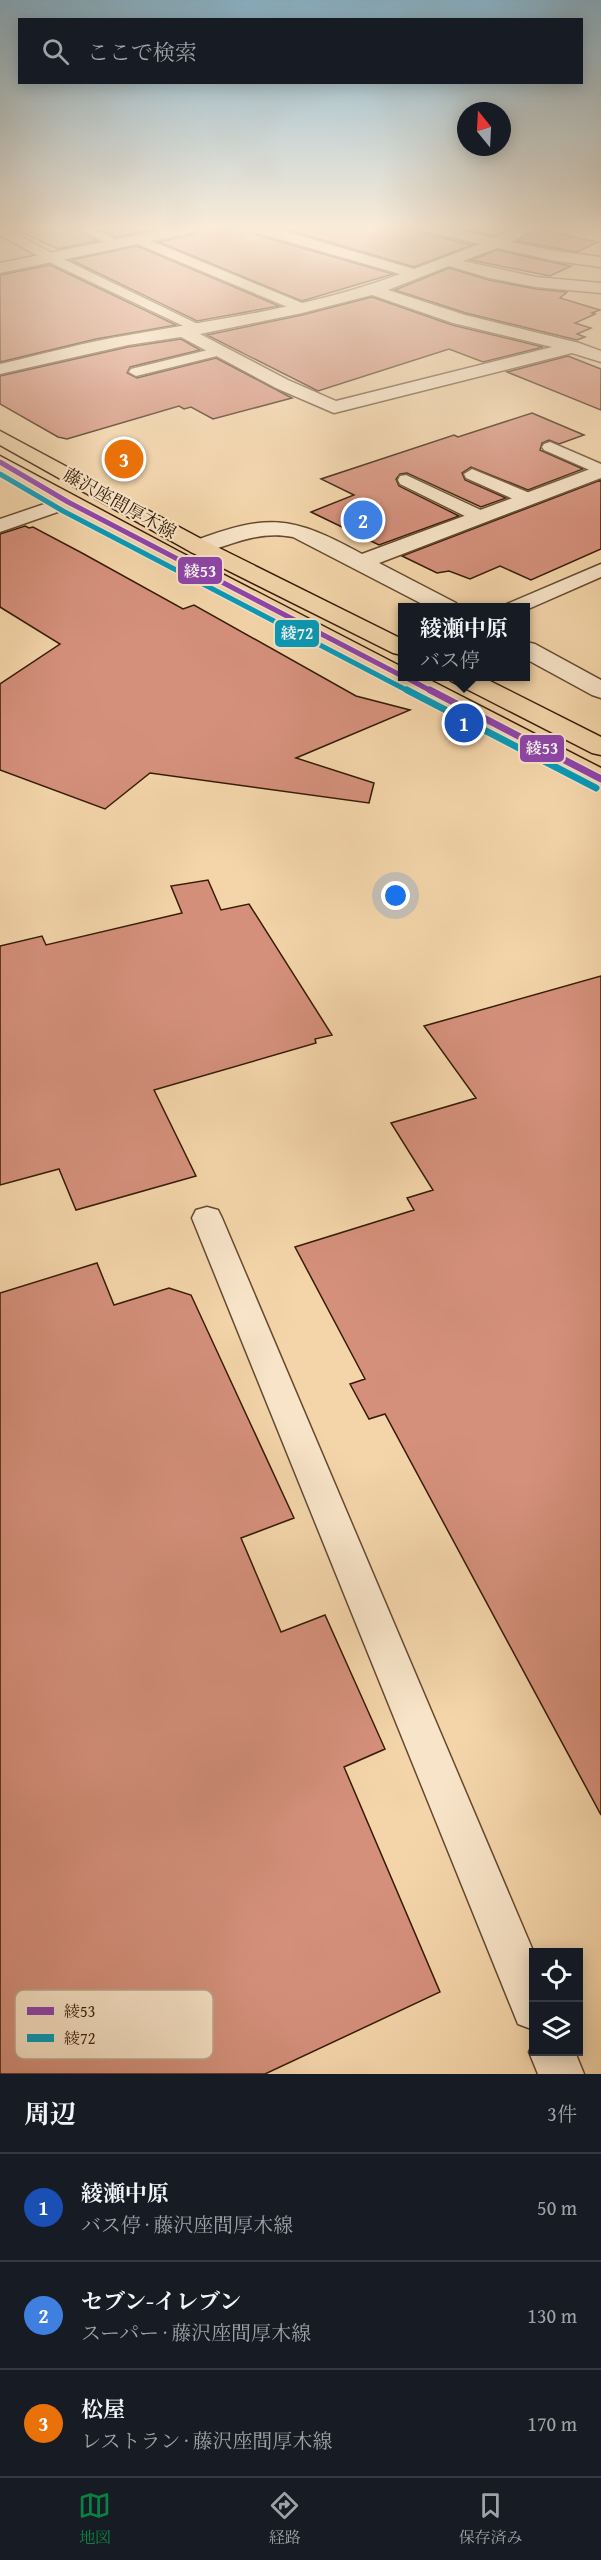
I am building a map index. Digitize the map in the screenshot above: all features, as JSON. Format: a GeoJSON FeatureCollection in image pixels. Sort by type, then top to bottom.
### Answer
{"type":"FeatureCollection","features":[{"type":"Feature","properties":{"kind":"main road","name":"藤沢座間厚木線"},"geometry":{"type":"LineString","coordinates":[[0,437],[199,547],[398,646]]}},
{"type":"Feature","properties":{"kind":"main road","name":"藤沢座間厚木線"},"geometry":{"type":"LineString","coordinates":[[0,462],[68,502],[398,674]]}},
{"type":"Feature","properties":{"kind":"main road","name":"藤沢座間厚木線"},"geometry":{"type":"LineString","coordinates":[[412,681],[601,779]]}},
{"type":"Feature","properties":{"kind":"main road"},"geometry":{"type":"LineString","coordinates":[[470,681],[601,747]]}},
{"type":"Feature","properties":{"kind":"street"},"geometry":{"type":"LineString","coordinates":[[0,369],[128,340],[217,325]]}},
{"type":"Feature","properties":{"kind":"street"},"geometry":{"type":"LineString","coordinates":[[483,325],[573,347],[601,357]]}},
{"type":"Feature","properties":{"kind":"street"},"geometry":{"type":"LineString","coordinates":[[191,330],[220,351],[282,384],[334,407],[573,347]]}},
{"type":"Feature","properties":{"kind":"street"},"geometry":{"type":"LineString","coordinates":[[361,561],[601,470]]}},
{"type":"Feature","properties":{"kind":"street"},"geometry":{"type":"LineString","coordinates":[[0,526],[68,502]]}},
{"type":"Feature","properties":{"kind":"street"},"geometry":{"type":"LineString","coordinates":[[199,547],[242,531],[279,528],[300,531],[439,603]]}},
{"type":"Feature","properties":{"kind":"street"},"geometry":{"type":"LineString","coordinates":[[530,652],[601,690]]}},
{"type":"Feature","properties":{"kind":"lane"},"geometry":{"type":"LineString","coordinates":[[181,325],[191,330]]}},
{"type":"Feature","properties":{"kind":"lane"},"geometry":{"type":"LineString","coordinates":[[136,372],[220,351]]}},
{"type":"Feature","properties":{"kind":"lane"},"geometry":{"type":"LineString","coordinates":[[550,447],[601,470]]}},
{"type":"Feature","properties":{"kind":"lane"},"geometry":{"type":"LineString","coordinates":[[471,474],[526,498]]}},
{"type":"Feature","properties":{"kind":"lane"},"geometry":{"type":"LineString","coordinates":[[406,480],[479,516]]}},
{"type":"Feature","properties":{"kind":"lane"},"geometry":{"type":"LineString","coordinates":[[525,603],[601,570]]}},
{"type":"Feature","properties":{"kind":"lane"},"geometry":{"type":"LineString","coordinates":[[207,1218],[532,2002]]}},
{"type":"Feature","properties":{"kind":"lane"},"geometry":{"type":"LineString","coordinates":[[554,2056],[561,2074]]}},
{"type":"Feature","properties":{"kind":"building"},"geometry":{"type":"Polygon","coordinates":[[[0,325],[176,325],[96,339],[0,362],[0,325]]]}},
{"type":"Feature","properties":{"kind":"building"},"geometry":{"type":"Polygon","coordinates":[[[256,325],[451,325],[543,347],[483,362],[449,349],[318,391],[207,335],[256,325]]]}},
{"type":"Feature","properties":{"kind":"building"},"geometry":{"type":"Polygon","coordinates":[[[514,325],[581,325],[591,328],[577,334],[585,337],[577,340],[514,325]]]}},
{"type":"Feature","properties":{"kind":"building"},"geometry":{"type":"Polygon","coordinates":[[[181,339],[200,350],[130,367],[127,373],[137,378],[216,358],[292,398],[213,419],[191,407],[184,409],[179,406],[67,439],[58,437],[0,404],[0,376],[128,347],[181,339]]]}},
{"type":"Feature","properties":{"kind":"building"},"geometry":{"type":"Polygon","coordinates":[[[568,356],[601,369],[601,410],[507,372],[568,356]]]}},
{"type":"Feature","properties":{"kind":"building"},"geometry":{"type":"Polygon","coordinates":[[[532,413],[584,435],[559,444],[549,440],[542,443],[540,450],[583,469],[528,490],[471,467],[462,473],[465,480],[506,498],[481,507],[407,473],[400,474],[396,479],[399,486],[459,516],[379,545],[311,512],[354,495],[321,479],[454,435],[458,437],[532,413]]]}},
{"type":"Feature","properties":{"kind":"building"},"geometry":{"type":"Polygon","coordinates":[[[601,480],[601,549],[531,580],[500,566],[470,579],[449,571],[437,573],[402,556],[601,480]]]}},
{"type":"Feature","properties":{"kind":"building"},"geometry":{"type":"Polygon","coordinates":[[[25,526],[33,527],[183,609],[194,605],[356,696],[410,710],[296,758],[374,783],[369,803],[150,773],[105,809],[0,770],[0,684],[60,644],[0,607],[0,534],[25,526]]]}},
{"type":"Feature","properties":{"kind":"building"},"geometry":{"type":"Polygon","coordinates":[[[208,880],[221,910],[249,904],[332,1035],[315,1039],[316,1043],[154,1090],[196,1176],[76,1210],[59,1169],[0,1185],[0,946],[42,936],[46,945],[182,913],[171,886],[208,880]]]}},
{"type":"Feature","properties":{"kind":"building"},"geometry":{"type":"Polygon","coordinates":[[[601,976],[601,1815],[385,1414],[369,1419],[350,1384],[365,1379],[295,1247],[414,1210],[407,1198],[433,1190],[391,1123],[476,1098],[424,1026],[601,976]]]}},
{"type":"Feature","properties":{"kind":"building"},"geometry":{"type":"Polygon","coordinates":[[[97,1263],[114,1305],[169,1288],[191,1295],[294,1518],[241,1538],[281,1632],[325,1615],[385,1749],[344,1767],[440,1992],[265,2074],[0,2074],[0,1293],[97,1263]]]}},
{"type":"Feature","properties":{"kind":"transit line","name":"綾53"},"geometry":{"type":"LineString","coordinates":[[0,462],[68,502],[398,674]]}},
{"type":"Feature","properties":{"kind":"transit line","name":"綾72"},"geometry":{"type":"LineString","coordinates":[[0,474],[63,511],[165,565],[596,788]]}},
{"type":"Feature","properties":{"kind":"transit line","name":"綾53"},"geometry":{"type":"LineString","coordinates":[[413,681],[601,779]]}},
{"type":"Feature","properties":{"kind":"place","name":"松屋"},"geometry":{"type":"Point","coordinates":[124,459]}},
{"type":"Feature","properties":{"kind":"place","name":"セブン-イレブン"},"geometry":{"type":"Point","coordinates":[363,520]}},
{"type":"Feature","properties":{"kind":"place","name":"綾瀬中原"},"geometry":{"type":"Point","coordinates":[464,723]}}]}
